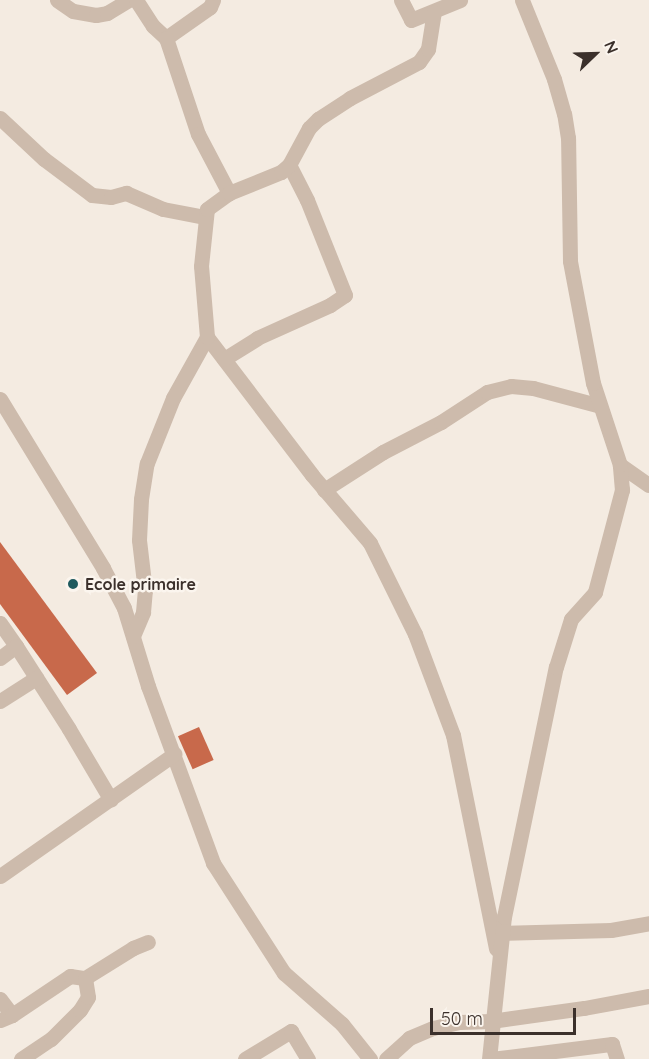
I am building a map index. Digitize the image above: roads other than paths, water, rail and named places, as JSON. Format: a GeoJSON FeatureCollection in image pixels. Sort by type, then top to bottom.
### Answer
{"type":"FeatureCollection","features":[{"type":"Feature","properties":{"kind":"street"},"geometry":{"type":"LineString","coordinates":[[57,0],[73,10],[88,15],[106,13],[129,0]]}},
{"type":"Feature","properties":{"kind":"street"},"geometry":{"type":"LineString","coordinates":[[136,0],[153,26],[166,38],[198,134],[229,193]]}},
{"type":"Feature","properties":{"kind":"street"},"geometry":{"type":"LineString","coordinates":[[166,38],[210,7],[213,0]]}},
{"type":"Feature","properties":{"kind":"street"},"geometry":{"type":"LineString","coordinates":[[401,0],[410,20],[447,5]]}},
{"type":"Feature","properties":{"kind":"street"},"geometry":{"type":"LineString","coordinates":[[522,0],[554,79],[564,114],[567,138],[570,261],[582,332],[600,406],[620,465],[622,490],[595,592],[571,618],[566,630],[502,933],[491,1021],[490,1059],[612,1044],[617,1059]]}},
{"type":"Feature","properties":{"kind":"street"},"geometry":{"type":"LineString","coordinates":[[447,5],[428,49],[418,62],[350,98],[318,119],[309,128],[289,165],[273,176],[229,193],[207,209],[201,266],[207,337],[324,490],[370,543],[415,634],[441,697],[453,735],[499,967]]}},
{"type":"Feature","properties":{"kind":"street"},"geometry":{"type":"LineString","coordinates":[[0,118],[44,159],[92,195],[111,197],[126,193],[168,210],[205,217]]}},
{"type":"Feature","properties":{"kind":"street"},"geometry":{"type":"LineString","coordinates":[[224,359],[257,338],[340,300],[345,295],[289,165]]}},
{"type":"Feature","properties":{"kind":"street"},"geometry":{"type":"LineString","coordinates":[[133,636],[142,612],[145,591],[139,540],[141,499],[147,463],[172,398],[207,337]]}},
{"type":"Feature","properties":{"kind":"street"},"geometry":{"type":"LineString","coordinates":[[324,490],[383,452],[441,422],[488,392],[512,386],[533,388],[600,406]]}},
{"type":"Feature","properties":{"kind":"street"},"geometry":{"type":"LineString","coordinates":[[0,399],[104,568],[124,608],[205,846],[250,922],[284,973],[342,1024],[370,1059]]}},
{"type":"Feature","properties":{"kind":"street"},"geometry":{"type":"LineString","coordinates":[[620,465],[649,485]]}},
{"type":"Feature","properties":{"kind":"street"},"geometry":{"type":"LineString","coordinates":[[0,623],[111,800]]}},
{"type":"Feature","properties":{"kind":"street"},"geometry":{"type":"LineString","coordinates":[[0,658],[16,646]]}},
{"type":"Feature","properties":{"kind":"street"},"geometry":{"type":"LineString","coordinates":[[0,701],[36,678]]}},
{"type":"Feature","properties":{"kind":"street"},"geometry":{"type":"LineString","coordinates":[[0,876],[174,754]]}},
{"type":"Feature","properties":{"kind":"street"},"geometry":{"type":"LineString","coordinates":[[502,933],[611,930],[649,923]]}},
{"type":"Feature","properties":{"kind":"street"},"geometry":{"type":"LineString","coordinates":[[0,999],[6,1017],[70,976],[85,978],[148,942]]}},
{"type":"Feature","properties":{"kind":"street"},"geometry":{"type":"LineString","coordinates":[[21,1059],[51,1039],[80,1010],[88,997],[85,978]]}},
{"type":"Feature","properties":{"kind":"street"},"geometry":{"type":"LineString","coordinates":[[386,1059],[409,1038],[433,1028],[460,1022],[491,1021],[649,996]]}},
{"type":"Feature","properties":{"kind":"street"},"geometry":{"type":"LineString","coordinates":[[245,1059],[291,1031],[308,1059]]}},
{"type":"Feature","properties":{"kind":"place","name":"Ecole primaire"},"geometry":{"type":"Point","coordinates":[73,584]}}]}
